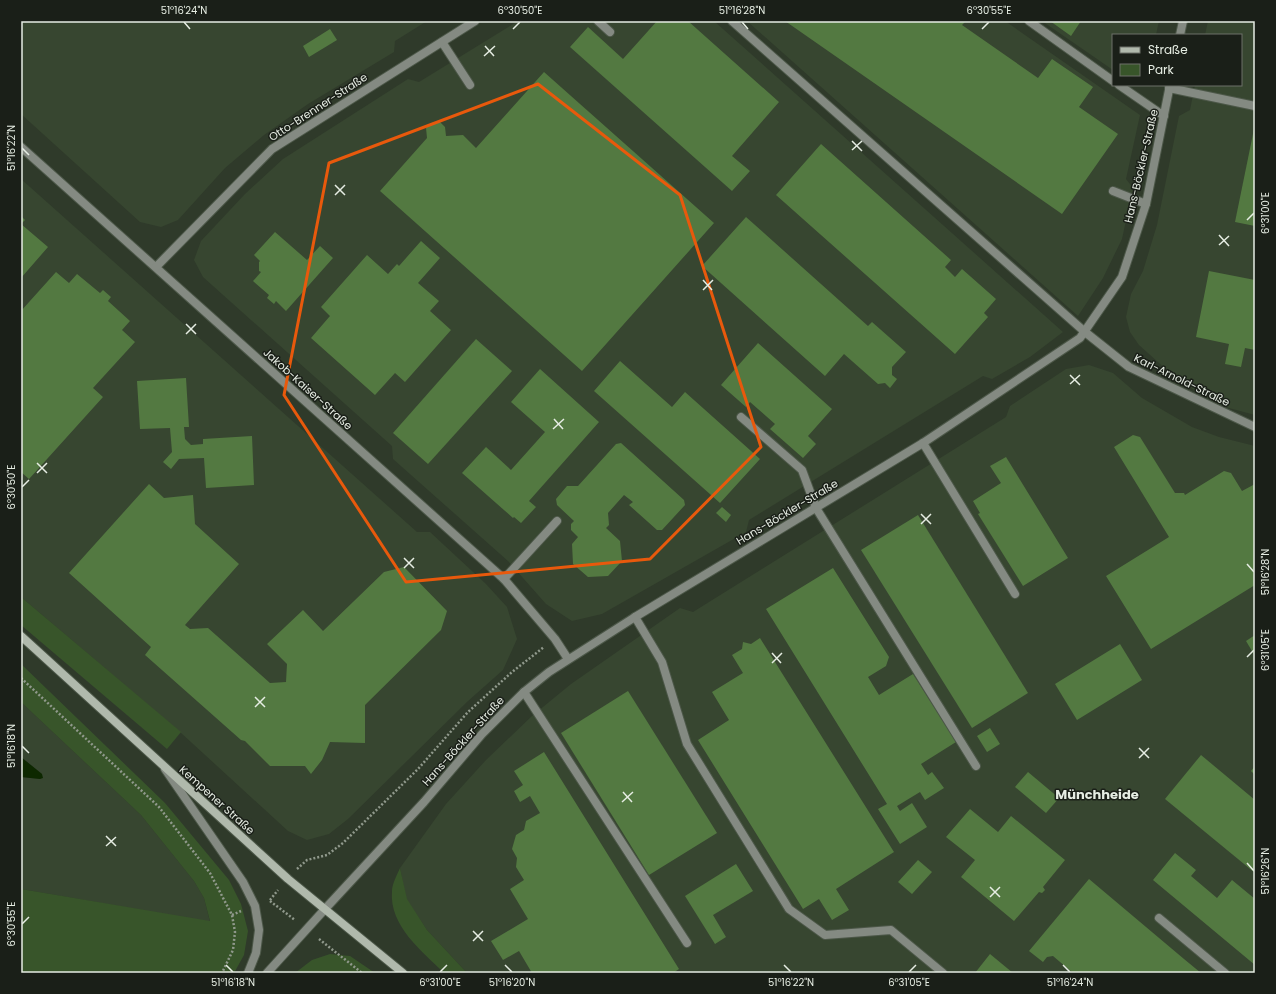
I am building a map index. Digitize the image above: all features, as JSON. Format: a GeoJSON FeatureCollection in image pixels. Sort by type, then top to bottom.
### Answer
{"type":"FeatureCollection","features":[{"type":"Feature","properties":{"kind":"main road","name":"Kempener Straße"},"geometry":{"type":"LineString","coordinates":[[21,636],[288,879],[404,973]]}},
{"type":"Feature","properties":{"kind":"street","name":"Otto-Brenner-Straße"},"geometry":{"type":"LineString","coordinates":[[156,267],[272,149],[475,21]]}},
{"type":"Feature","properties":{"kind":"street"},"geometry":{"type":"LineString","coordinates":[[598,21],[610,32]]}},
{"type":"Feature","properties":{"kind":"street","name":"Karl-Arnold-Straße"},"geometry":{"type":"LineString","coordinates":[[732,21],[1085,332],[1129,367],[1255,427]]}},
{"type":"Feature","properties":{"kind":"street"},"geometry":{"type":"LineString","coordinates":[[1028,21],[1112,79]]}},
{"type":"Feature","properties":{"kind":"street"},"geometry":{"type":"LineString","coordinates":[[1180,34],[1183,21]]}},
{"type":"Feature","properties":{"kind":"street"},"geometry":{"type":"LineString","coordinates":[[442,42],[470,85]]}},
{"type":"Feature","properties":{"kind":"street"},"geometry":{"type":"LineString","coordinates":[[1120,86],[1164,116]]}},
{"type":"Feature","properties":{"kind":"street"},"geometry":{"type":"LineString","coordinates":[[1170,86],[1255,106]]}},
{"type":"Feature","properties":{"kind":"street","name":"Hans-Böckler-Straße"},"geometry":{"type":"LineString","coordinates":[[266,973],[424,802],[482,734],[524,692],[568,658],[923,442],[1080,338],[1122,277],[1146,204],[1170,86]]}},
{"type":"Feature","properties":{"kind":"street","name":"Jakob-Kaiser-Straße"},"geometry":{"type":"LineString","coordinates":[[21,147],[504,579],[555,639],[568,658]]}},
{"type":"Feature","properties":{"kind":"street"},"geometry":{"type":"LineString","coordinates":[[1113,191],[1146,204]]}},
{"type":"Feature","properties":{"kind":"street"},"geometry":{"type":"LineString","coordinates":[[741,416],[802,470],[816,508],[976,766]]}},
{"type":"Feature","properties":{"kind":"street"},"geometry":{"type":"LineString","coordinates":[[923,442],[1016,594]]}},
{"type":"Feature","properties":{"kind":"street"},"geometry":{"type":"LineString","coordinates":[[504,579],[557,521]]}},
{"type":"Feature","properties":{"kind":"street"},"geometry":{"type":"LineString","coordinates":[[635,617],[662,662],[687,744],[789,909],[825,935],[891,930],[943,973]]}},
{"type":"Feature","properties":{"kind":"street"},"geometry":{"type":"LineString","coordinates":[[524,692],[687,943]]}},
{"type":"Feature","properties":{"kind":"street"},"geometry":{"type":"LineString","coordinates":[[161,763],[243,882],[255,906],[259,930],[256,952],[248,973]]}},
{"type":"Feature","properties":{"kind":"street"},"geometry":{"type":"LineString","coordinates":[[1159,918],[1226,973]]}},
{"type":"Feature","properties":{"kind":"path"},"geometry":{"type":"LineString","coordinates":[[269,901],[307,860],[327,855],[339,846],[418,769],[472,708],[522,664],[555,639]]}},
{"type":"Feature","properties":{"kind":"path"},"geometry":{"type":"LineString","coordinates":[[21,678],[159,807],[210,873],[232,915],[235,932],[233,950],[222,973]]}},
{"type":"Feature","properties":{"kind":"path"},"geometry":{"type":"LineString","coordinates":[[307,929],[362,973]]}},
{"type":"Feature","properties":{"kind":"highlighted area"},"geometry":{"type":"Polygon","coordinates":[[[538,84],[680,195],[761,447],[650,559],[406,582],[284,395],[329,163],[538,84]]]}},
{"type":"Feature","properties":{"kind":"shaded area"},"geometry":{"type":"Polygon","coordinates":[[[21,21],[427,21],[395,41],[394,52],[308,104],[264,135],[225,168],[178,220],[161,227],[140,222],[21,114],[21,21]]]}},
{"type":"Feature","properties":{"kind":"shaded area"},"geometry":{"type":"Polygon","coordinates":[[[518,21],[714,21],[1063,332],[1030,357],[992,379],[983,376],[749,520],[746,532],[602,614],[572,621],[546,604],[508,561],[393,459],[392,446],[203,277],[194,260],[201,241],[245,194],[283,159],[408,79],[419,82],[518,21]]]}},
{"type":"Feature","properties":{"kind":"shaded area"},"geometry":{"type":"Polygon","coordinates":[[[747,21],[1005,21],[1140,115],[1126,179],[1133,188],[1122,239],[1103,278],[1078,316],[747,21]]]}},
{"type":"Feature","properties":{"kind":"shaded area"},"geometry":{"type":"Polygon","coordinates":[[[1042,21],[1159,21],[1156,34],[1112,34],[1112,69],[1042,21]]]}},
{"type":"Feature","properties":{"kind":"shaded area"},"geometry":{"type":"Polygon","coordinates":[[[1208,21],[1255,21],[1255,415],[1229,408],[1197,392],[1168,371],[1139,345],[1130,332],[1126,317],[1131,294],[1143,271],[1157,225],[1179,116],[1190,110],[1195,86],[1242,86],[1242,34],[1205,34],[1208,21]]]}},
{"type":"Feature","properties":{"kind":"shaded area"},"geometry":{"type":"Polygon","coordinates":[[[21,179],[417,532],[430,532],[486,584],[507,607],[517,639],[503,670],[468,701],[348,819],[329,834],[307,840],[288,831],[180,732],[21,597],[21,179]]]}},
{"type":"Feature","properties":{"kind":"shaded area"},"geometry":{"type":"Polygon","coordinates":[[[1089,365],[1113,373],[1142,398],[1192,427],[1219,437],[1255,446],[1255,973],[467,973],[427,930],[406,899],[400,868],[446,804],[486,760],[532,716],[571,684],[680,608],[693,612],[1006,417],[1010,406],[1066,369],[1089,365]]]}},
{"type":"Feature","properties":{"kind":"shaded area"},"geometry":{"type":"Polygon","coordinates":[[[21,702],[141,815],[194,881],[204,898],[210,922],[21,889],[21,777],[40,779],[42,774],[21,757],[21,702]]]}},
{"type":"Feature","properties":{"kind":"shaded area"},"geometry":{"type":"Polygon","coordinates":[[[21,757],[42,774],[43,778],[21,777],[21,757]]]}},
{"type":"Feature","properties":{"kind":"green space"},"geometry":{"type":"Polygon","coordinates":[[[21,597],[181,732],[167,749],[21,625],[21,597]]]}},
{"type":"Feature","properties":{"kind":"green space"},"geometry":{"type":"Polygon","coordinates":[[[21,664],[165,803],[229,880],[241,904],[248,931],[244,955],[234,973],[21,973],[21,889],[210,921],[204,898],[194,881],[141,815],[21,702],[21,664]]]}},
{"type":"Feature","properties":{"kind":"green space"},"geometry":{"type":"Polygon","coordinates":[[[400,868],[407,899],[427,930],[467,973],[444,973],[417,947],[401,927],[392,904],[392,888],[400,868]]]}},
{"type":"Feature","properties":{"kind":"green space"},"geometry":{"type":"Polygon","coordinates":[[[330,954],[350,956],[375,973],[295,973],[312,960],[330,954]]]}},
{"type":"Feature","properties":{"kind":"building"},"geometry":{"type":"Polygon","coordinates":[[[657,21],[688,21],[779,102],[732,156],[750,171],[732,191],[570,47],[588,27],[623,59],[657,21]]]}},
{"type":"Feature","properties":{"kind":"building"},"geometry":{"type":"Polygon","coordinates":[[[785,21],[966,21],[962,25],[1038,78],[1052,59],[1093,87],[1079,107],[1118,134],[1062,214],[785,21]]]}},
{"type":"Feature","properties":{"kind":"building"},"geometry":{"type":"Polygon","coordinates":[[[1050,21],[1081,21],[1071,36],[1050,21]]]}},
{"type":"Feature","properties":{"kind":"building"},"geometry":{"type":"Polygon","coordinates":[[[330,29],[337,40],[309,57],[303,46],[330,29]]]}},
{"type":"Feature","properties":{"kind":"building"},"geometry":{"type":"Polygon","coordinates":[[[544,72],[714,223],[582,371],[380,191],[427,138],[426,128],[431,123],[440,122],[445,127],[446,136],[463,135],[476,148],[544,72]]]}},
{"type":"Feature","properties":{"kind":"building"},"geometry":{"type":"Polygon","coordinates":[[[1255,129],[1255,226],[1235,222],[1255,129]]]}},
{"type":"Feature","properties":{"kind":"building"},"geometry":{"type":"Polygon","coordinates":[[[821,144],[951,260],[945,267],[955,277],[962,269],[996,299],[984,313],[988,317],[955,354],[776,195],[821,144]]]}},
{"type":"Feature","properties":{"kind":"building"},"geometry":{"type":"Polygon","coordinates":[[[21,216],[25,220],[21,224],[21,216]]]}},
{"type":"Feature","properties":{"kind":"building"},"geometry":{"type":"Polygon","coordinates":[[[746,217],[868,326],[872,322],[906,352],[892,367],[892,375],[897,379],[890,388],[885,383],[878,384],[844,354],[825,376],[702,266],[746,217]]]}},
{"type":"Feature","properties":{"kind":"building"},"geometry":{"type":"Polygon","coordinates":[[[21,224],[48,247],[21,278],[21,224]]]}},
{"type":"Feature","properties":{"kind":"building"},"geometry":{"type":"Polygon","coordinates":[[[275,232],[307,260],[320,246],[333,258],[286,311],[276,301],[274,304],[267,298],[269,295],[253,281],[261,272],[259,271],[260,261],[254,255],[275,232]]]}},
{"type":"Feature","properties":{"kind":"building"},"geometry":{"type":"Polygon","coordinates":[[[421,241],[440,258],[418,283],[439,301],[430,311],[451,330],[405,382],[395,373],[375,395],[311,338],[330,316],[321,307],[367,255],[388,274],[397,264],[399,266],[421,241]]]}},
{"type":"Feature","properties":{"kind":"building"},"geometry":{"type":"Polygon","coordinates":[[[1209,271],[1255,280],[1255,350],[1245,348],[1241,367],[1225,364],[1229,344],[1196,337],[1209,271]]]}},
{"type":"Feature","properties":{"kind":"building"},"geometry":{"type":"Polygon","coordinates":[[[56,272],[69,283],[77,274],[100,293],[103,290],[111,297],[108,301],[130,321],[122,330],[135,342],[93,388],[103,397],[29,479],[21,472],[21,311],[56,272]]]}},
{"type":"Feature","properties":{"kind":"building"},"geometry":{"type":"Polygon","coordinates":[[[476,339],[512,371],[428,464],[393,433],[476,339]]]}},
{"type":"Feature","properties":{"kind":"building"},"geometry":{"type":"Polygon","coordinates":[[[758,343],[832,409],[808,436],[816,444],[803,458],[770,429],[775,424],[750,402],[746,407],[721,385],[758,343]]]}},
{"type":"Feature","properties":{"kind":"building"},"geometry":{"type":"Polygon","coordinates":[[[620,361],[672,407],[685,392],[760,459],[720,503],[594,391],[620,361]]]}},
{"type":"Feature","properties":{"kind":"building"},"geometry":{"type":"Polygon","coordinates":[[[540,369],[599,422],[529,501],[536,507],[521,523],[514,517],[513,518],[462,473],[486,447],[511,470],[545,432],[511,402],[540,369]]]}},
{"type":"Feature","properties":{"kind":"building"},"geometry":{"type":"Polygon","coordinates":[[[186,378],[189,427],[184,427],[185,439],[191,445],[203,444],[203,439],[252,436],[254,485],[206,488],[204,458],[179,459],[171,469],[163,462],[172,452],[170,428],[140,429],[137,381],[186,378]]]}},
{"type":"Feature","properties":{"kind":"building"},"geometry":{"type":"Polygon","coordinates":[[[1133,435],[1140,437],[1175,493],[1184,493],[1185,495],[1224,471],[1231,473],[1242,491],[1255,484],[1255,585],[1151,649],[1106,576],[1169,537],[1114,447],[1133,435]]]}},
{"type":"Feature","properties":{"kind":"building"},"geometry":{"type":"Polygon","coordinates":[[[621,443],[684,500],[685,505],[662,530],[657,530],[629,505],[633,502],[624,495],[608,513],[609,525],[606,528],[620,541],[622,561],[608,576],[588,577],[573,564],[572,544],[578,537],[571,530],[571,524],[574,521],[557,505],[556,499],[567,486],[578,486],[616,444],[621,443]]]}},
{"type":"Feature","properties":{"kind":"building"},"geometry":{"type":"Polygon","coordinates":[[[1006,457],[1068,558],[1023,586],[978,514],[980,513],[973,501],[1001,483],[990,466],[1006,457]]]}},
{"type":"Feature","properties":{"kind":"building"},"geometry":{"type":"Polygon","coordinates":[[[149,484],[164,498],[193,495],[195,524],[239,564],[185,625],[190,629],[208,628],[270,683],[286,682],[287,664],[267,644],[303,610],[323,631],[384,572],[404,567],[447,611],[441,630],[365,705],[365,743],[330,742],[322,760],[311,774],[305,766],[270,766],[245,741],[241,740],[145,655],[151,647],[69,573],[149,484]]]}},
{"type":"Feature","properties":{"kind":"building"},"geometry":{"type":"Polygon","coordinates":[[[722,507],[731,515],[726,522],[716,513],[722,507]]]}},
{"type":"Feature","properties":{"kind":"building"},"geometry":{"type":"Polygon","coordinates":[[[918,515],[1028,693],[972,728],[861,550],[918,515]]]}},
{"type":"Feature","properties":{"kind":"building"},"geometry":{"type":"Polygon","coordinates":[[[833,568],[889,657],[886,666],[868,677],[879,695],[913,674],[956,742],[921,764],[928,775],[932,772],[944,788],[925,800],[920,792],[897,806],[900,811],[912,803],[927,827],[900,844],[878,809],[887,804],[766,609],[833,568]]]}},
{"type":"Feature","properties":{"kind":"building"},"geometry":{"type":"Polygon","coordinates":[[[1255,635],[1255,656],[1246,641],[1255,635]]]}},
{"type":"Feature","properties":{"kind":"building"},"geometry":{"type":"Polygon","coordinates":[[[760,638],[894,852],[836,889],[849,910],[832,920],[819,899],[803,909],[698,740],[729,720],[712,692],[743,673],[732,655],[742,649],[743,642],[751,644],[760,638]]]}},
{"type":"Feature","properties":{"kind":"building"},"geometry":{"type":"Polygon","coordinates":[[[1120,644],[1142,680],[1077,720],[1055,684],[1120,644]]]}},
{"type":"Feature","properties":{"kind":"building"},"geometry":{"type":"Polygon","coordinates":[[[628,691],[717,833],[649,875],[561,733],[628,691]]]}},
{"type":"Feature","properties":{"kind":"building"},"geometry":{"type":"Polygon","coordinates":[[[990,728],[1000,744],[987,752],[977,736],[990,728]]]}},
{"type":"Feature","properties":{"kind":"building"},"geometry":{"type":"Polygon","coordinates":[[[544,752],[679,969],[673,973],[532,973],[519,951],[503,960],[491,941],[528,919],[510,889],[524,880],[516,867],[517,858],[512,849],[516,835],[524,830],[526,821],[540,813],[530,796],[520,802],[514,791],[523,785],[514,771],[544,752]]]}},
{"type":"Feature","properties":{"kind":"building"},"geometry":{"type":"Polygon","coordinates":[[[1201,755],[1255,800],[1255,873],[1165,799],[1201,755]]]}},
{"type":"Feature","properties":{"kind":"building"},"geometry":{"type":"Polygon","coordinates":[[[1255,766],[1255,775],[1251,771],[1255,766]]]}},
{"type":"Feature","properties":{"kind":"building"},"geometry":{"type":"Polygon","coordinates":[[[1028,772],[1059,798],[1046,813],[1015,787],[1028,772]]]}},
{"type":"Feature","properties":{"kind":"building"},"geometry":{"type":"Polygon","coordinates":[[[970,809],[998,832],[1011,816],[1065,860],[1043,887],[1045,890],[1042,893],[1039,892],[1014,921],[961,877],[975,860],[946,837],[970,809]]]}},
{"type":"Feature","properties":{"kind":"building"},"geometry":{"type":"Polygon","coordinates":[[[1175,853],[1196,870],[1191,876],[1217,898],[1232,880],[1255,899],[1255,965],[1153,880],[1175,853]]]}},
{"type":"Feature","properties":{"kind":"building"},"geometry":{"type":"Polygon","coordinates":[[[918,860],[932,872],[912,894],[898,882],[918,860]]]}},
{"type":"Feature","properties":{"kind":"building"},"geometry":{"type":"Polygon","coordinates":[[[736,864],[753,891],[713,915],[726,937],[715,944],[685,896],[736,864]]]}},
{"type":"Feature","properties":{"kind":"building"},"geometry":{"type":"Polygon","coordinates":[[[1089,879],[1201,973],[1073,973],[1053,956],[1047,957],[1043,962],[1029,951],[1089,879]]]}},
{"type":"Feature","properties":{"kind":"building"},"geometry":{"type":"Polygon","coordinates":[[[990,954],[1013,973],[975,973],[990,954]]]}},
{"type":"Feature","properties":{"kind":"district","name":"Münchheide"},"geometry":{"type":"Point","coordinates":[1097,794]}}]}
